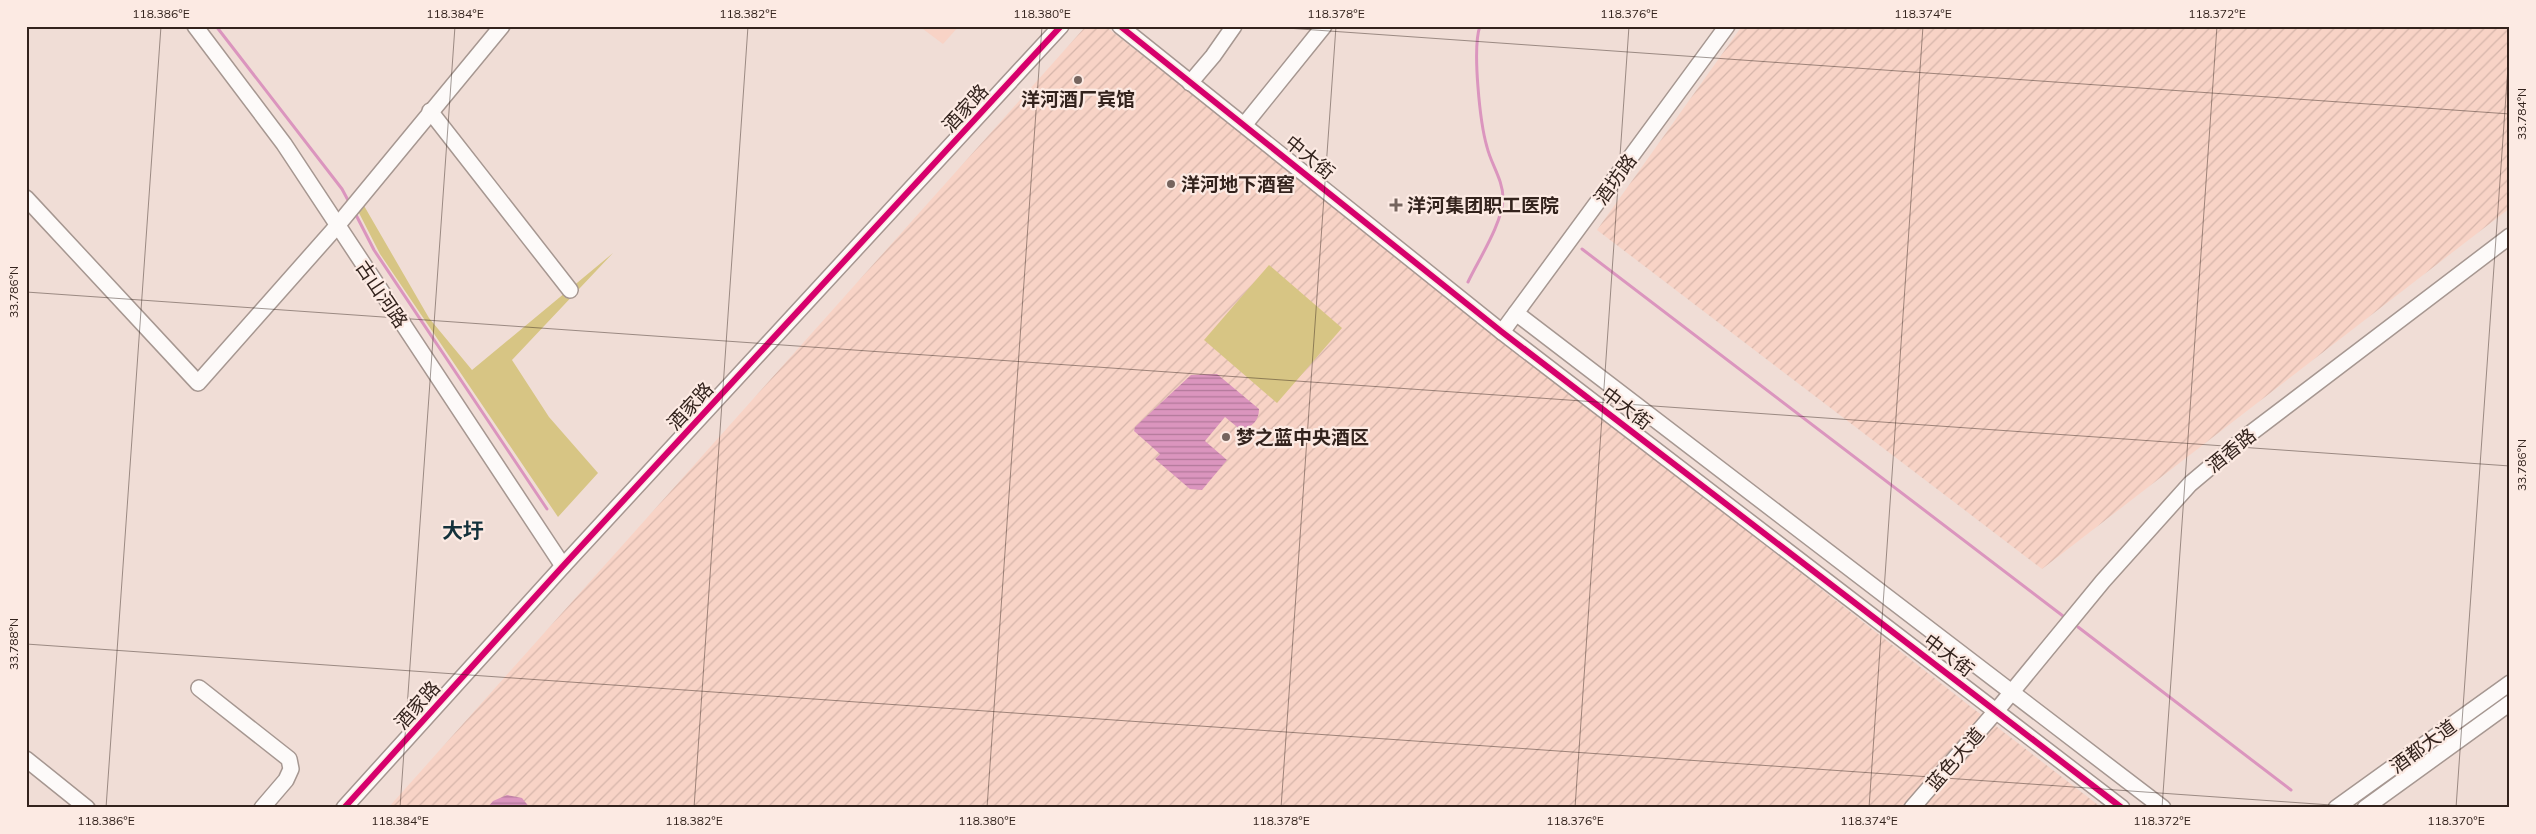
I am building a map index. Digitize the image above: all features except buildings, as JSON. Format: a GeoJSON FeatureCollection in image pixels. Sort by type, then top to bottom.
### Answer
{"type":"FeatureCollection","features":[{"type":"Feature","properties":{"kind":"street","name":"古山河路"},"geometry":{"type":"LineString","coordinates":[[194,26],[340,221],[563,566]]}},
{"type":"Feature","properties":{"kind":"street"},"geometry":{"type":"LineString","coordinates":[[26,198],[198,383],[357,202],[430,111],[502,26]]}},
{"type":"Feature","properties":{"kind":"street","name":"酒家路"},"geometry":{"type":"LineString","coordinates":[[344,808],[563,566],[1061,26]]}},
{"type":"Feature","properties":{"kind":"street","name":"中大街"},"geometry":{"type":"LineString","coordinates":[[1120,26],[1190,83],[1245,124],[1502,332],[1997,710],[2122,808]]}},
{"type":"Feature","properties":{"kind":"street"},"geometry":{"type":"LineString","coordinates":[[1190,83],[1213,56],[1234,26]]}},
{"type":"Feature","properties":{"kind":"street"},"geometry":{"type":"LineString","coordinates":[[1245,124],[1324,26]]}},
{"type":"Feature","properties":{"kind":"street","name":"酒坊路"},"geometry":{"type":"LineString","coordinates":[[1502,332],[1728,26]]}},
{"type":"Feature","properties":{"kind":"street"},"geometry":{"type":"LineString","coordinates":[[430,111],[570,290]]}},
{"type":"Feature","properties":{"kind":"street","name":"酒香路"},"geometry":{"type":"LineString","coordinates":[[1997,710],[2103,582],[2190,484],[2247,436],[2510,236]]}},
{"type":"Feature","properties":{"kind":"street","name":"中大街"},"geometry":{"type":"LineString","coordinates":[[1516,313],[2163,808]]}},
{"type":"Feature","properties":{"kind":"street","name":"酒都大道"},"geometry":{"type":"LineString","coordinates":[[2336,808],[2510,683]]}},
{"type":"Feature","properties":{"kind":"street"},"geometry":{"type":"LineString","coordinates":[[199,688],[289,758],[291,769],[286,780],[262,808]]}},
{"type":"Feature","properties":{"kind":"street","name":"酒都大道"},"geometry":{"type":"LineString","coordinates":[[2364,808],[2510,702]]}},
{"type":"Feature","properties":{"kind":"street","name":"蓝色大道"},"geometry":{"type":"LineString","coordinates":[[1912,808],[1997,710]]}},
{"type":"Feature","properties":{"kind":"street"},"geometry":{"type":"LineString","coordinates":[[26,758],[87,808]]}},
{"type":"Feature","properties":{"kind":"shaded area"},"geometry":{"type":"Polygon","coordinates":[[[919,26],[959,26],[943,44],[919,26]]]}},
{"type":"Feature","properties":{"kind":"shaded area"},"geometry":{"type":"Polygon","coordinates":[[[1086,26],[1105,26],[2102,808],[388,808],[1086,26]]]}},
{"type":"Feature","properties":{"kind":"shaded area"},"geometry":{"type":"Polygon","coordinates":[[[1742,26],[2510,26],[2510,208],[2042,569],[1597,230],[1742,26]]]}},
{"type":"Feature","properties":{"kind":"shaded area"},"geometry":{"type":"Polygon","coordinates":[[[363,204],[429,318],[472,370],[613,253],[512,360],[549,417],[598,473],[558,517],[380,254],[358,211],[363,204]]]}},
{"type":"Feature","properties":{"kind":"shaded area"},"geometry":{"type":"Polygon","coordinates":[[[1269,265],[1342,328],[1277,403],[1204,340],[1269,265]]]}},
{"type":"Feature","properties":{"kind":"shaded area"},"geometry":{"type":"Polygon","coordinates":[[[1217,374],[1259,409],[1259,413],[1254,423],[1242,431],[1225,417],[1205,441],[1227,460],[1202,490],[1190,489],[1155,459],[1160,454],[1134,431],[1135,427],[1191,375],[1217,374]]]}},
{"type":"Feature","properties":{"kind":"shaded area"},"geometry":{"type":"Polygon","coordinates":[[[507,795],[522,798],[530,808],[487,808],[493,801],[507,795]]]}},
{"type":"Feature","properties":{"kind":"waterway"},"geometry":{"type":"LineString","coordinates":[[216,26],[342,189],[350,204]]}},
{"type":"Feature","properties":{"kind":"waterway"},"geometry":{"type":"LineString","coordinates":[[1468,282],[1495,229],[1502,208],[1503,198],[1499,178],[1484,136],[1477,68],[1480,26]]}},
{"type":"Feature","properties":{"kind":"waterway"},"geometry":{"type":"LineString","coordinates":[[354,211],[374,250],[547,509]]}},
{"type":"Feature","properties":{"kind":"waterway"},"geometry":{"type":"LineString","coordinates":[[1582,249],[2063,616]]}},
{"type":"Feature","properties":{"kind":"waterway"},"geometry":{"type":"LineString","coordinates":[[2078,627],[2291,790]]}},
{"type":"Feature","properties":{"kind":"cycle path"},"geometry":{"type":"LineString","coordinates":[[344,808],[563,566],[1061,26]]}},
{"type":"Feature","properties":{"kind":"cycle path"},"geometry":{"type":"LineString","coordinates":[[1120,26],[1502,332],[2122,808]]}},
{"type":"Feature","properties":{"kind":"place","name":"洋河酒厂宾馆"},"geometry":{"type":"Point","coordinates":[1078,80]}},
{"type":"Feature","properties":{"kind":"place","name":"洋河地下酒窖"},"geometry":{"type":"Point","coordinates":[1171,184]}},
{"type":"Feature","properties":{"kind":"place","name":"洋河集团职工医院"},"geometry":{"type":"Point","coordinates":[1396,205]}},
{"type":"Feature","properties":{"kind":"place","name":"梦之蓝中央酒区"},"geometry":{"type":"Point","coordinates":[1226,437]}},
{"type":"Feature","properties":{"kind":"district","name":"大圩"},"geometry":{"type":"Point","coordinates":[463,530]}}]}
